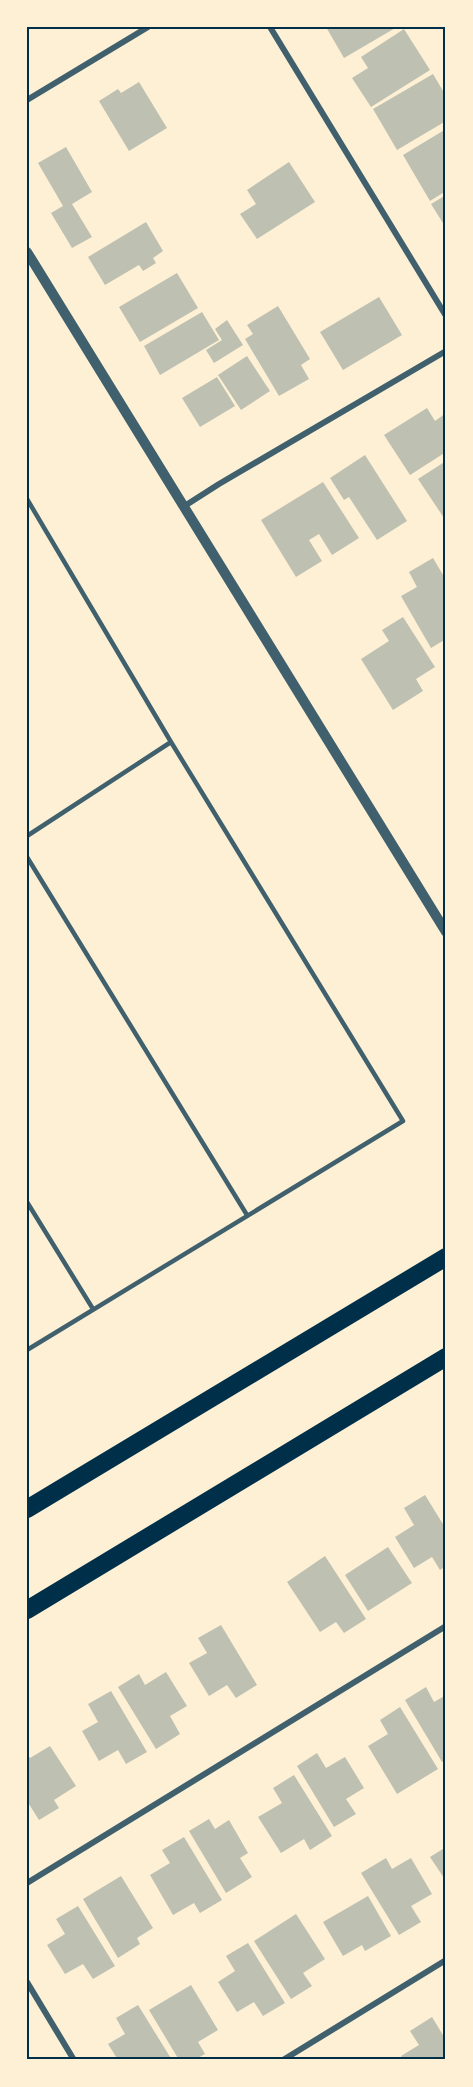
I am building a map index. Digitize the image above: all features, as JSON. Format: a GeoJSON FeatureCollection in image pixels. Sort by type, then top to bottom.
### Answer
{"type":"FeatureCollection","features":[{"type":"Feature","properties":{"kind":"highway"},"geometry":{"type":"LineString","coordinates":[[27,1509],[446,1257]]}},
{"type":"Feature","properties":{"kind":"highway"},"geometry":{"type":"LineString","coordinates":[[27,1610],[446,1358]]}},
{"type":"Feature","properties":{"kind":"street"},"geometry":{"type":"LineString","coordinates":[[27,100],[148,27]]}},
{"type":"Feature","properties":{"kind":"street"},"geometry":{"type":"LineString","coordinates":[[270,27],[446,316]]}},
{"type":"Feature","properties":{"kind":"street"},"geometry":{"type":"LineString","coordinates":[[27,252],[446,932]]}},
{"type":"Feature","properties":{"kind":"street"},"geometry":{"type":"LineString","coordinates":[[183,507],[446,351]]}},
{"type":"Feature","properties":{"kind":"street"},"geometry":{"type":"LineString","coordinates":[[27,1883],[446,1626]]}},
{"type":"Feature","properties":{"kind":"street"},"geometry":{"type":"LineString","coordinates":[[283,2060],[446,1960]]}},
{"type":"Feature","properties":{"kind":"street"},"geometry":{"type":"LineString","coordinates":[[27,1982],[74,2060]]}},
{"type":"Feature","properties":{"kind":"lane"},"geometry":{"type":"LineString","coordinates":[[27,499],[171,742],[402,1121],[27,1350]]}},
{"type":"Feature","properties":{"kind":"lane"},"geometry":{"type":"LineString","coordinates":[[27,836],[171,742]]}},
{"type":"Feature","properties":{"kind":"lane"},"geometry":{"type":"LineString","coordinates":[[27,856],[247,1215]]}},
{"type":"Feature","properties":{"kind":"lane"},"geometry":{"type":"LineString","coordinates":[[27,1202],[93,1309]]}},
{"type":"Feature","properties":{"kind":"building"},"geometry":{"type":"Polygon","coordinates":[[[326,27],[397,27],[344,58],[326,27]]]}},
{"type":"Feature","properties":{"kind":"building"},"geometry":{"type":"Polygon","coordinates":[[[404,29],[430,70],[371,107],[352,78],[368,68],[361,57],[404,29]]]}},
{"type":"Feature","properties":{"kind":"building"},"geometry":{"type":"Polygon","coordinates":[[[433,74],[446,96],[446,121],[397,150],[373,109],[433,74]]]}},
{"type":"Feature","properties":{"kind":"building"},"geometry":{"type":"Polygon","coordinates":[[[139,82],[167,128],[129,151],[99,101],[118,89],[121,93],[139,82]]]}},
{"type":"Feature","properties":{"kind":"building"},"geometry":{"type":"Polygon","coordinates":[[[446,129],[446,191],[430,201],[403,155],[446,129]]]}},
{"type":"Feature","properties":{"kind":"building"},"geometry":{"type":"Polygon","coordinates":[[[66,147],[92,192],[72,204],[92,237],[72,248],[51,213],[63,206],[38,163],[66,147]]]}},
{"type":"Feature","properties":{"kind":"building"},"geometry":{"type":"Polygon","coordinates":[[[289,162],[315,202],[257,239],[240,214],[256,204],[247,190],[289,162]]]}},
{"type":"Feature","properties":{"kind":"building"},"geometry":{"type":"Polygon","coordinates":[[[446,195],[446,228],[431,204],[446,195]]]}},
{"type":"Feature","properties":{"kind":"building"},"geometry":{"type":"Polygon","coordinates":[[[146,222],[163,251],[153,258],[156,263],[143,271],[139,265],[105,285],[88,257],[146,222]]]}},
{"type":"Feature","properties":{"kind":"building"},"geometry":{"type":"Polygon","coordinates":[[[177,273],[198,308],[140,342],[119,307],[177,273]]]}},
{"type":"Feature","properties":{"kind":"building"},"geometry":{"type":"Polygon","coordinates":[[[379,297],[402,335],[343,370],[320,332],[379,297]]]}},
{"type":"Feature","properties":{"kind":"building"},"geometry":{"type":"Polygon","coordinates":[[[278,306],[310,359],[301,365],[309,379],[279,396],[245,339],[253,334],[247,325],[278,306]]]}},
{"type":"Feature","properties":{"kind":"building"},"geometry":{"type":"Polygon","coordinates":[[[202,312],[219,340],[160,375],[144,346],[202,312]]]}},
{"type":"Feature","properties":{"kind":"building"},"geometry":{"type":"Polygon","coordinates":[[[227,320],[243,345],[214,363],[206,350],[222,340],[215,329],[227,320]]]}},
{"type":"Feature","properties":{"kind":"building"},"geometry":{"type":"Polygon","coordinates":[[[247,356],[270,391],[241,410],[218,375],[247,356]]]}},
{"type":"Feature","properties":{"kind":"building"},"geometry":{"type":"Polygon","coordinates":[[[217,377],[235,406],[200,427],[182,398],[217,377]]]}},
{"type":"Feature","properties":{"kind":"building"},"geometry":{"type":"Polygon","coordinates":[[[427,408],[435,421],[446,413],[446,452],[410,475],[384,435],[427,408]]]}},
{"type":"Feature","properties":{"kind":"building"},"geometry":{"type":"Polygon","coordinates":[[[365,455],[407,521],[377,540],[349,497],[344,500],[330,478],[365,455]]]}},
{"type":"Feature","properties":{"kind":"building"},"geometry":{"type":"Polygon","coordinates":[[[446,461],[446,517],[444,518],[418,479],[446,461]]]}},
{"type":"Feature","properties":{"kind":"building"},"geometry":{"type":"Polygon","coordinates":[[[323,482],[359,538],[332,555],[319,534],[309,540],[322,561],[296,577],[261,520],[323,482]]]}},
{"type":"Feature","properties":{"kind":"building"},"geometry":{"type":"Polygon","coordinates":[[[433,558],[446,580],[446,639],[431,648],[401,596],[417,587],[409,572],[433,558]]]}},
{"type":"Feature","properties":{"kind":"building"},"geometry":{"type":"Polygon","coordinates":[[[403,617],[435,667],[416,679],[423,691],[393,710],[361,659],[389,641],[382,630],[403,617]]]}},
{"type":"Feature","properties":{"kind":"building"},"geometry":{"type":"Polygon","coordinates":[[[425,1495],[446,1529],[446,1566],[440,1570],[432,1557],[414,1568],[395,1537],[414,1525],[404,1508],[425,1495]]]}},
{"type":"Feature","properties":{"kind":"building"},"geometry":{"type":"Polygon","coordinates":[[[388,1547],[412,1583],[368,1611],[345,1575],[388,1547]]]}},
{"type":"Feature","properties":{"kind":"building"},"geometry":{"type":"Polygon","coordinates":[[[325,1556],[366,1619],[344,1633],[336,1622],[320,1632],[287,1582],[325,1556]]]}},
{"type":"Feature","properties":{"kind":"building"},"geometry":{"type":"Polygon","coordinates":[[[221,1625],[257,1685],[236,1698],[227,1685],[209,1696],[189,1663],[207,1653],[198,1638],[221,1625]]]}},
{"type":"Feature","properties":{"kind":"building"},"geometry":{"type":"Polygon","coordinates":[[[166,1672],[187,1706],[170,1716],[180,1734],[156,1749],[118,1687],[139,1674],[145,1685],[166,1672]]]}},
{"type":"Feature","properties":{"kind":"building"},"geometry":{"type":"Polygon","coordinates":[[[426,1687],[434,1702],[446,1695],[446,1759],[442,1762],[405,1700],[426,1687]]]}},
{"type":"Feature","properties":{"kind":"building"},"geometry":{"type":"Polygon","coordinates":[[[111,1691],[147,1752],[126,1764],[118,1750],[99,1761],[82,1731],[98,1722],[88,1704],[111,1691]]]}},
{"type":"Feature","properties":{"kind":"building"},"geometry":{"type":"Polygon","coordinates":[[[400,1707],[438,1769],[397,1794],[368,1746],[388,1734],[380,1720],[400,1707]]]}},
{"type":"Feature","properties":{"kind":"building"},"geometry":{"type":"Polygon","coordinates":[[[50,1746],[76,1786],[54,1800],[59,1808],[39,1820],[27,1801],[27,1753],[30,1758],[50,1746]]]}},
{"type":"Feature","properties":{"kind":"building"},"geometry":{"type":"Polygon","coordinates":[[[317,1753],[326,1768],[345,1757],[364,1788],[346,1799],[356,1814],[334,1827],[297,1766],[317,1753]]]}},
{"type":"Feature","properties":{"kind":"building"},"geometry":{"type":"Polygon","coordinates":[[[294,1775],[332,1836],[310,1850],[304,1839],[281,1853],[258,1817],[282,1803],[273,1788],[294,1775]]]}},
{"type":"Feature","properties":{"kind":"building"},"geometry":{"type":"Polygon","coordinates":[[[209,1819],[215,1829],[229,1820],[248,1853],[240,1858],[252,1877],[226,1893],[189,1831],[209,1819]]]}},
{"type":"Feature","properties":{"kind":"building"},"geometry":{"type":"Polygon","coordinates":[[[184,1837],[222,1900],[200,1913],[194,1903],[173,1915],[150,1875],[170,1863],[162,1850],[184,1837]]]}},
{"type":"Feature","properties":{"kind":"building"},"geometry":{"type":"Polygon","coordinates":[[[446,1847],[446,1881],[430,1857],[446,1847]]]}},
{"type":"Feature","properties":{"kind":"building"},"geometry":{"type":"Polygon","coordinates":[[[386,1858],[392,1869],[411,1858],[432,1894],[411,1906],[421,1922],[399,1935],[361,1873],[386,1858]]]}},
{"type":"Feature","properties":{"kind":"building"},"geometry":{"type":"Polygon","coordinates":[[[121,1876],[153,1928],[137,1938],[140,1944],[118,1958],[83,1899],[121,1876]]]}},
{"type":"Feature","properties":{"kind":"building"},"geometry":{"type":"Polygon","coordinates":[[[368,1896],[391,1936],[365,1951],[362,1945],[343,1956],[323,1922],[368,1896]]]}},
{"type":"Feature","properties":{"kind":"building"},"geometry":{"type":"Polygon","coordinates":[[[78,1906],[115,1966],[93,1979],[83,1964],[65,1974],[47,1945],[65,1934],[56,1919],[78,1906]]]}},
{"type":"Feature","properties":{"kind":"building"},"geometry":{"type":"Polygon","coordinates":[[[296,1914],[325,1959],[303,1973],[312,1986],[291,1999],[254,1941],[296,1914]]]}},
{"type":"Feature","properties":{"kind":"building"},"geometry":{"type":"Polygon","coordinates":[[[248,1943],[285,2003],[263,2016],[254,2002],[237,2012],[218,1982],[235,1971],[226,1956],[248,1943]]]}},
{"type":"Feature","properties":{"kind":"building"},"geometry":{"type":"Polygon","coordinates":[[[191,1985],[218,2030],[198,2042],[205,2054],[194,2060],[179,2060],[149,2010],[191,1985]]]}},
{"type":"Feature","properties":{"kind":"building"},"geometry":{"type":"Polygon","coordinates":[[[138,2005],[172,2060],[118,2060],[108,2044],[125,2034],[116,2018],[138,2005]]]}},
{"type":"Feature","properties":{"kind":"building"},"geometry":{"type":"Polygon","coordinates":[[[432,2017],[446,2040],[446,2060],[403,2060],[401,2056],[419,2045],[410,2031],[432,2017]]]}}]}
